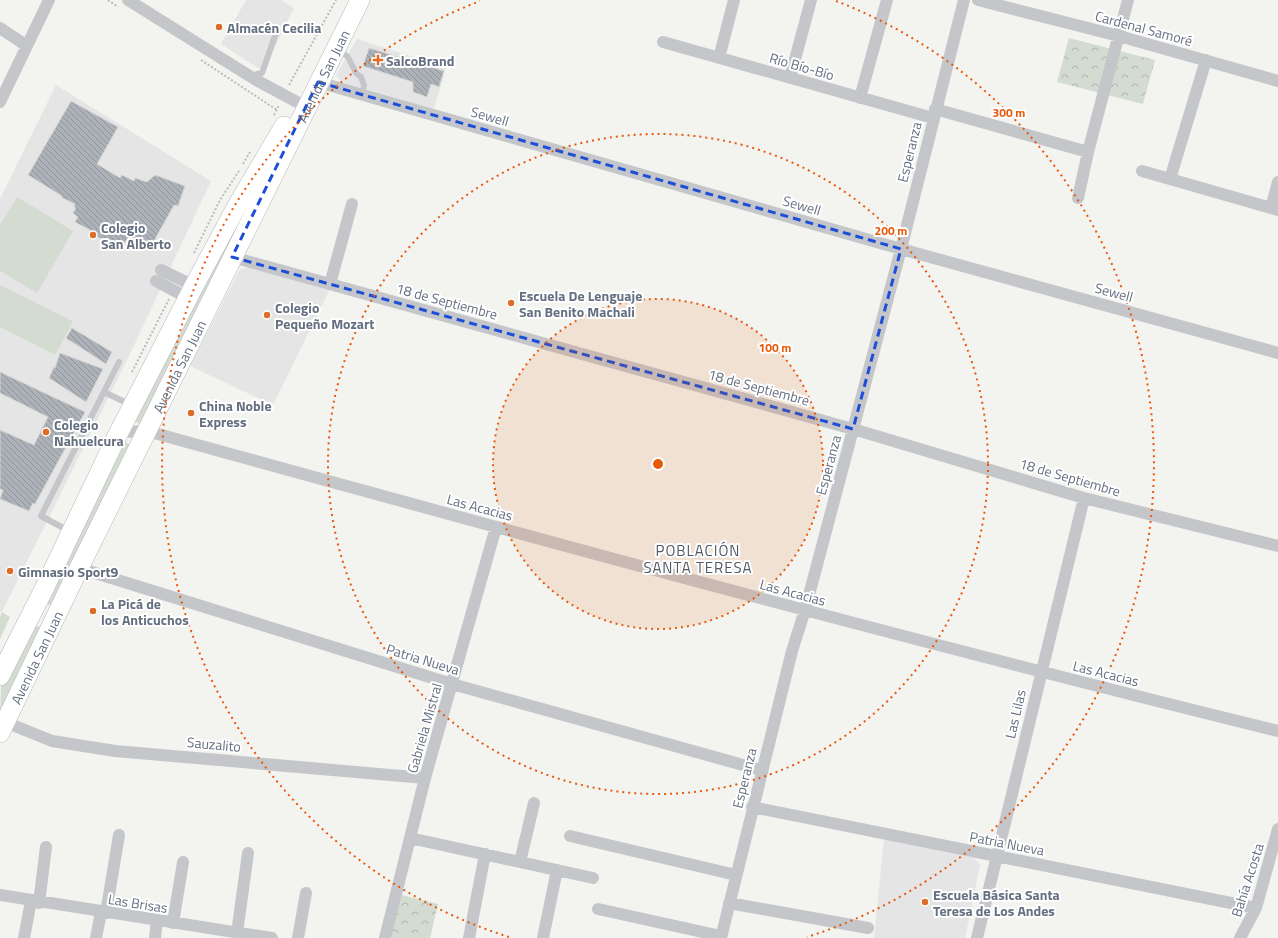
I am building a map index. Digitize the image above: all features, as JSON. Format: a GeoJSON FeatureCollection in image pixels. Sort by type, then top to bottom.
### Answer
{"type":"FeatureCollection","features":[{"type":"Feature","properties":{"kind":"main road","name":"Avenida San Juan"},"geometry":{"type":"LineString","coordinates":[[3,728],[79,568],[232,257],[246,209],[347,0]]}},
{"type":"Feature","properties":{"kind":"main road","name":"Avenida San Juan"},"geometry":{"type":"LineString","coordinates":[[0,676],[41,596],[117,436],[134,406],[191,292],[246,209],[318,82],[360,0]]}},
{"type":"Feature","properties":{"kind":"main road"},"geometry":{"type":"LineString","coordinates":[[41,596],[41,606],[50,611],[55,609],[65,597]]}},
{"type":"Feature","properties":{"kind":"street"},"geometry":{"type":"LineString","coordinates":[[0,102],[49,0]]}},
{"type":"Feature","properties":{"kind":"street"},"geometry":{"type":"LineString","coordinates":[[128,0],[256,80],[297,102]]}},
{"type":"Feature","properties":{"kind":"street"},"geometry":{"type":"LineString","coordinates":[[719,58],[734,0]]}},
{"type":"Feature","properties":{"kind":"street"},"geometry":{"type":"LineString","coordinates":[[790,78],[811,0]]}},
{"type":"Feature","properties":{"kind":"street"},"geometry":{"type":"LineString","coordinates":[[860,98],[887,0]]}},
{"type":"Feature","properties":{"kind":"street","name":"Esperanza"},"geometry":{"type":"LineString","coordinates":[[721,937],[761,770],[901,249],[964,0]]}},
{"type":"Feature","properties":{"kind":"street","name":"Cardenal Samoré"},"geometry":{"type":"LineString","coordinates":[[978,0],[1119,36],[1278,81]]}},
{"type":"Feature","properties":{"kind":"street"},"geometry":{"type":"LineString","coordinates":[[1078,198],[1088,152],[1128,0]]}},
{"type":"Feature","properties":{"kind":"street"},"geometry":{"type":"LineString","coordinates":[[0,28],[27,46]]}},
{"type":"Feature","properties":{"kind":"street","name":"Río Bío-Bío"},"geometry":{"type":"LineString","coordinates":[[663,42],[860,98],[934,114],[1088,152]]}},
{"type":"Feature","properties":{"kind":"street"},"geometry":{"type":"LineString","coordinates":[[1170,179],[1206,60]]}},
{"type":"Feature","properties":{"kind":"street","name":"Sewell"},"geometry":{"type":"LineString","coordinates":[[318,82],[901,249],[1278,353]]}},
{"type":"Feature","properties":{"kind":"street"},"geometry":{"type":"LineString","coordinates":[[1142,171],[1274,209],[1278,182]]}},
{"type":"Feature","properties":{"kind":"street"},"geometry":{"type":"LineString","coordinates":[[330,284],[352,204]]}},
{"type":"Feature","properties":{"kind":"street","name":"18 de Septiembre"},"geometry":{"type":"LineString","coordinates":[[232,257],[853,429],[1084,498],[1278,546]]}},
{"type":"Feature","properties":{"kind":"street"},"geometry":{"type":"LineString","coordinates":[[158,275],[191,292]]}},
{"type":"Feature","properties":{"kind":"street","name":"Las Acacias"},"geometry":{"type":"LineString","coordinates":[[117,436],[122,432],[147,431],[496,527],[1040,673],[1278,731]]}},
{"type":"Feature","properties":{"kind":"street","name":"Las Lilas"},"geometry":{"type":"LineString","coordinates":[[977,938],[1040,673],[1084,498]]}},
{"type":"Feature","properties":{"kind":"street","name":"Gabriela Mistral"},"geometry":{"type":"LineString","coordinates":[[385,938],[425,778],[496,527]]}},
{"type":"Feature","properties":{"kind":"street","name":"Patria Nueva"},"geometry":{"type":"LineString","coordinates":[[79,568],[452,684],[761,770]]}},
{"type":"Feature","properties":{"kind":"street","name":"Sauzalito"},"geometry":{"type":"LineString","coordinates":[[3,728],[52,741],[115,751],[425,778]]}},
{"type":"Feature","properties":{"kind":"street"},"geometry":{"type":"LineString","coordinates":[[520,862],[534,803]]}},
{"type":"Feature","properties":{"kind":"street","name":"Patria Nueva"},"geometry":{"type":"LineString","coordinates":[[752,807],[1256,908]]}},
{"type":"Feature","properties":{"kind":"street","name":"Bahía Acosta"},"geometry":{"type":"LineString","coordinates":[[1240,938],[1272,876],[1278,829]]}},
{"type":"Feature","properties":{"kind":"street"},"geometry":{"type":"LineString","coordinates":[[96,938],[104,912],[119,835]]}},
{"type":"Feature","properties":{"kind":"street"},"geometry":{"type":"LineString","coordinates":[[570,836],[736,876]]}},
{"type":"Feature","properties":{"kind":"street"},"geometry":{"type":"LineString","coordinates":[[410,838],[593,878]]}},
{"type":"Feature","properties":{"kind":"street"},"geometry":{"type":"LineString","coordinates":[[24,938],[35,902],[46,846]]}},
{"type":"Feature","properties":{"kind":"street"},"geometry":{"type":"LineString","coordinates":[[231,934],[248,852]]}},
{"type":"Feature","properties":{"kind":"street"},"geometry":{"type":"LineString","coordinates":[[468,938],[485,854]]}},
{"type":"Feature","properties":{"kind":"street"},"geometry":{"type":"LineString","coordinates":[[174,923],[183,862]]}},
{"type":"Feature","properties":{"kind":"street"},"geometry":{"type":"LineString","coordinates":[[543,938],[557,870]]}},
{"type":"Feature","properties":{"kind":"street"},"geometry":{"type":"LineString","coordinates":[[298,938],[306,893]]}},
{"type":"Feature","properties":{"kind":"street","name":"Las Brisas"},"geometry":{"type":"LineString","coordinates":[[0,895],[35,902],[157,920],[231,934],[272,938]]}},
{"type":"Feature","properties":{"kind":"street"},"geometry":{"type":"LineString","coordinates":[[730,903],[868,928]]}},
{"type":"Feature","properties":{"kind":"street"},"geometry":{"type":"LineString","coordinates":[[598,908],[721,937]]}},
{"type":"Feature","properties":{"kind":"street"},"geometry":{"type":"LineString","coordinates":[[155,938],[157,920]]}},
{"type":"Feature","properties":{"kind":"lane"},"geometry":{"type":"LineString","coordinates":[[256,80],[257,74],[262,73],[277,30]]}},
{"type":"Feature","properties":{"kind":"lane"},"geometry":{"type":"LineString","coordinates":[[336,48],[348,58],[356,72],[362,78],[364,85],[362,95]]}},
{"type":"Feature","properties":{"kind":"lane"},"geometry":{"type":"LineString","coordinates":[[71,532],[41,516],[119,362]]}},
{"type":"Feature","properties":{"kind":"lane"},"geometry":{"type":"LineString","coordinates":[[104,392],[134,406]]}},
{"type":"Feature","properties":{"kind":"highlighted area"},"geometry":{"type":"Polygon","coordinates":[[[318,82],[901,249],[853,429],[232,257],[318,82]]]}},
{"type":"Feature","properties":{"kind":"shaded area"},"geometry":{"type":"Polygon","coordinates":[[[246,0],[281,0],[294,8],[263,71],[221,44],[246,0]]]}},
{"type":"Feature","properties":{"kind":"shaded area"},"geometry":{"type":"Polygon","coordinates":[[[357,39],[446,67],[434,109],[342,82],[336,75],[357,39]]]}},
{"type":"Feature","properties":{"kind":"shaded area","name":"Colegio San Alberto"},"geometry":{"type":"Polygon","coordinates":[[[56,85],[211,181],[129,356],[2,612],[0,611],[0,199],[56,85]]]}},
{"type":"Feature","properties":{"kind":"shaded area","name":"Colegio Pequeño Mozart"},"geometry":{"type":"Polygon","coordinates":[[[253,267],[330,289],[273,405],[190,366],[240,269],[253,267]]]}},
{"type":"Feature","properties":{"kind":"shaded area","name":"Escuela Básica Santa Teresa de Los Andes"},"geometry":{"type":"Polygon","coordinates":[[[884,839],[974,858],[980,865],[965,938],[874,938],[884,839]]]}},
{"type":"Feature","properties":{"kind":"green space"},"geometry":{"type":"Polygon","coordinates":[[[1069,38],[1155,60],[1143,104],[1057,82],[1069,38]]]}},
{"type":"Feature","properties":{"kind":"green space"},"geometry":{"type":"Polygon","coordinates":[[[17,197],[73,231],[37,293],[0,271],[0,225],[17,197]]]}},
{"type":"Feature","properties":{"kind":"green space"},"geometry":{"type":"Polygon","coordinates":[[[237,226],[238,230],[142,425],[134,421],[228,227],[237,226]]]}},
{"type":"Feature","properties":{"kind":"green space"},"geometry":{"type":"Polygon","coordinates":[[[0,285],[73,321],[55,355],[0,327],[0,285]]]}},
{"type":"Feature","properties":{"kind":"green space"},"geometry":{"type":"Polygon","coordinates":[[[122,441],[132,445],[50,606],[47,603],[122,441]]]}},
{"type":"Feature","properties":{"kind":"green space"},"geometry":{"type":"Polygon","coordinates":[[[2,612],[10,617],[0,639],[0,617],[2,612]]]}},
{"type":"Feature","properties":{"kind":"green space"},"geometry":{"type":"Polygon","coordinates":[[[32,624],[42,628],[0,717],[1,684],[32,624]]]}},
{"type":"Feature","properties":{"kind":"green space"},"geometry":{"type":"Polygon","coordinates":[[[402,895],[438,904],[430,938],[391,938],[402,895]]]}},
{"type":"Feature","properties":{"kind":"building"},"geometry":{"type":"Polygon","coordinates":[[[369,48],[444,71],[439,87],[431,84],[427,97],[413,92],[413,82],[363,66],[369,48]]]}},
{"type":"Feature","properties":{"kind":"building"},"geometry":{"type":"Polygon","coordinates":[[[71,101],[118,127],[97,164],[120,178],[122,175],[134,181],[135,178],[147,182],[155,175],[185,186],[178,206],[174,205],[149,250],[127,239],[121,250],[91,233],[92,231],[75,222],[78,217],[73,213],[76,208],[74,207],[75,204],[61,197],[62,196],[28,175],[71,101]]]}},
{"type":"Feature","properties":{"kind":"building"},"geometry":{"type":"Polygon","coordinates":[[[72,328],[112,352],[106,364],[66,338],[72,328]]]}},
{"type":"Feature","properties":{"kind":"building"},"geometry":{"type":"Polygon","coordinates":[[[60,353],[103,369],[86,402],[49,378],[54,367],[55,368],[60,353]]]}},
{"type":"Feature","properties":{"kind":"building"},"geometry":{"type":"Polygon","coordinates":[[[0,372],[85,412],[35,504],[33,503],[29,511],[0,499],[3,490],[0,489],[0,430],[34,445],[48,417],[0,393],[0,372]]]}},
{"type":"Feature","properties":{"kind":"place","name":"Almacén Cecilia"},"geometry":{"type":"Point","coordinates":[219,27]}},
{"type":"Feature","properties":{"kind":"place","name":"SalcoBrand"},"geometry":{"type":"Point","coordinates":[378,60]}},
{"type":"Feature","properties":{"kind":"place","name":"Colegio San Alberto"},"geometry":{"type":"Point","coordinates":[93,235]}},
{"type":"Feature","properties":{"kind":"place","name":"Escuela De Lenguaje San Benito Machali"},"geometry":{"type":"Point","coordinates":[511,303]}},
{"type":"Feature","properties":{"kind":"place","name":"Colegio Pequeño Mozart"},"geometry":{"type":"Point","coordinates":[267,315]}},
{"type":"Feature","properties":{"kind":"place","name":"China Noble Express"},"geometry":{"type":"Point","coordinates":[191,413]}},
{"type":"Feature","properties":{"kind":"place","name":"Colegio Nahuelcura"},"geometry":{"type":"Point","coordinates":[46,432]}},
{"type":"Feature","properties":{"kind":"place","name":"Gimnasio Sport9"},"geometry":{"type":"Point","coordinates":[10,571]}},
{"type":"Feature","properties":{"kind":"place","name":"La Picá de los Anticuchos"},"geometry":{"type":"Point","coordinates":[93,611]}},
{"type":"Feature","properties":{"kind":"place","name":"Escuela Básica Santa Teresa de Los Andes"},"geometry":{"type":"Point","coordinates":[925,902]}},
{"type":"Feature","properties":{"kind":"district","name":"POBLACIÓN SANTA TERESA"},"geometry":{"type":"Point","coordinates":[698,558]}}]}
